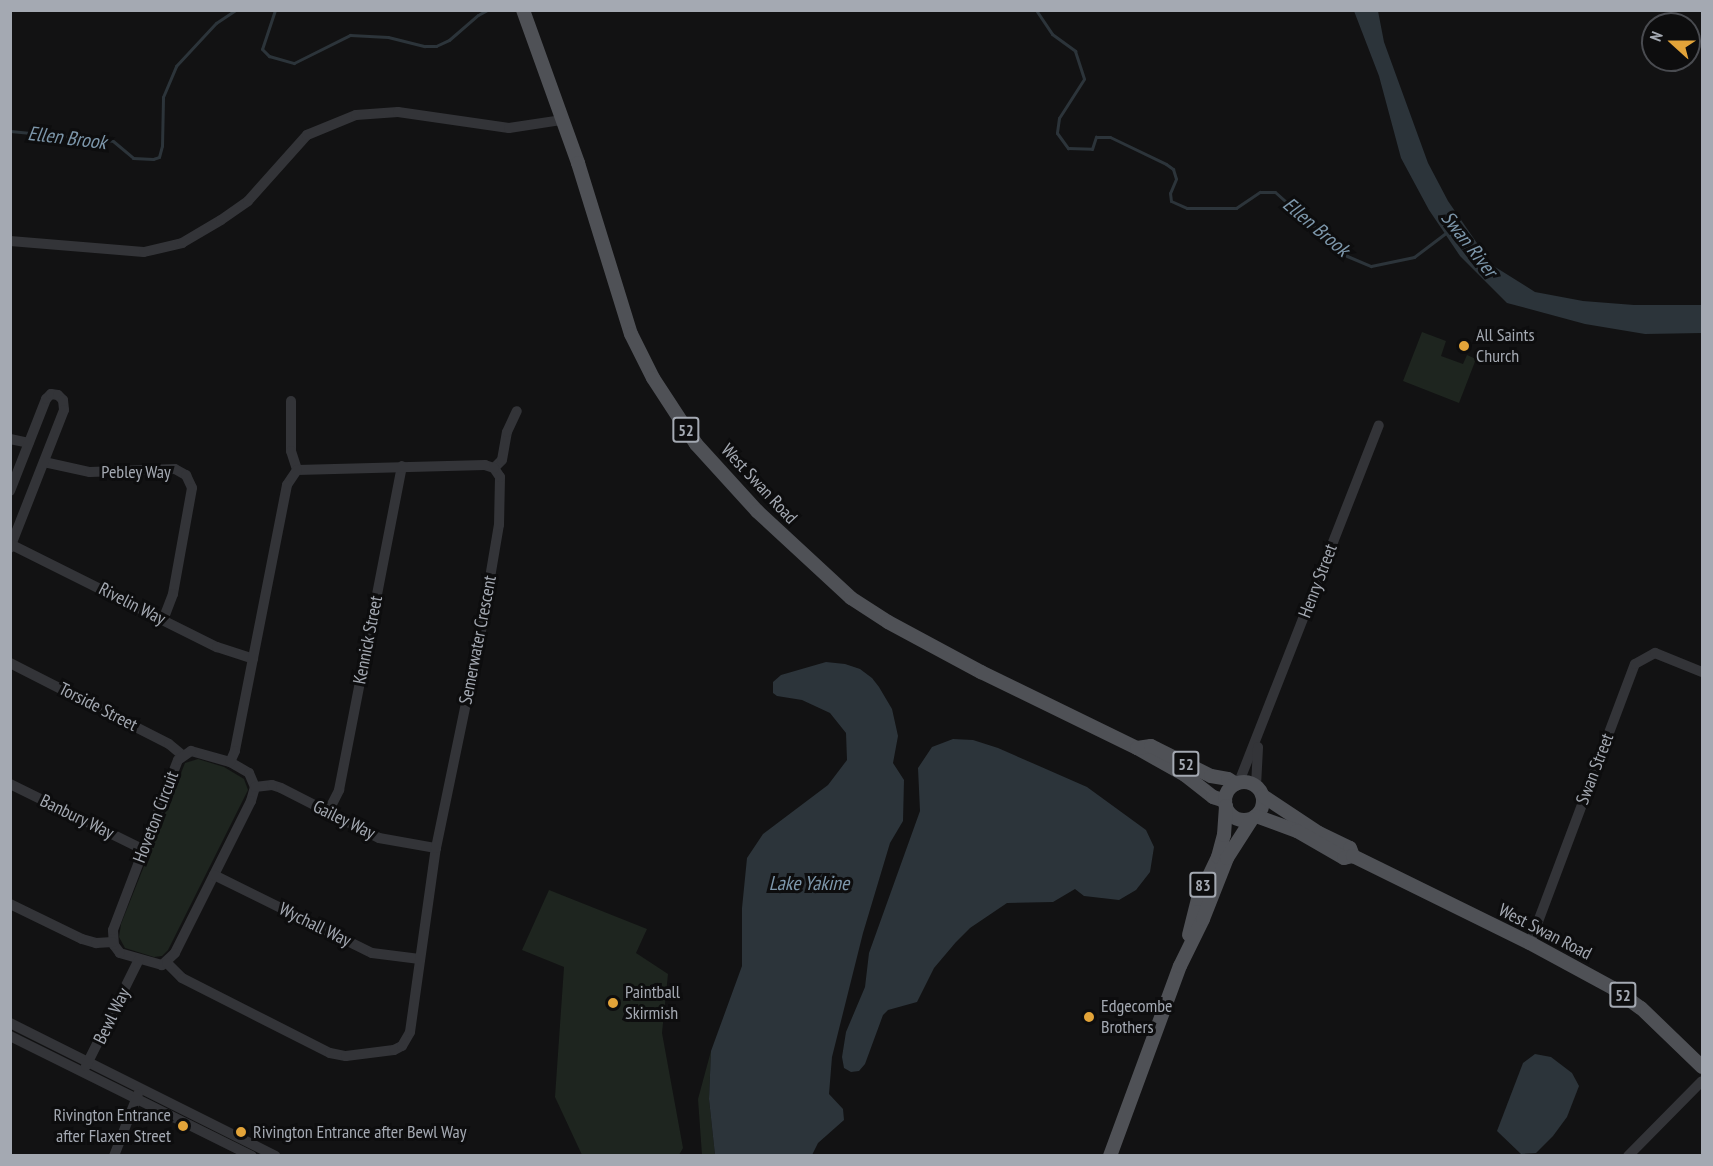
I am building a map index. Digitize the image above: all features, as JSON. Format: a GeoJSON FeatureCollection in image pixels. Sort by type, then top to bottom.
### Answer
{"type":"FeatureCollection","features":[{"type":"Feature","properties":{"kind":"main road","name":"West Swan Road"},"geometry":{"type":"LineString","coordinates":[[523,10],[608,256],[631,334],[653,378],[696,444],[757,511],[851,598],[888,622],[1055,710],[1137,748],[1185,775],[1225,804]]}},
{"type":"Feature","properties":{"kind":"main road","name":"West Swan Road"},"geometry":{"type":"LineString","coordinates":[[1137,748],[1151,746],[1211,776],[1238,783]]}},
{"type":"Feature","properties":{"kind":"main road","name":"52"},"geometry":{"type":"LineString","coordinates":[[1238,783],[1259,791]]}},
{"type":"Feature","properties":{"kind":"main road"},"geometry":{"type":"LineString","coordinates":[[1225,804],[1228,791],[1238,783]]}},
{"type":"Feature","properties":{"kind":"main road","name":"West Swan Road"},"geometry":{"type":"LineString","coordinates":[[1259,791],[1319,834],[1350,848],[1353,856]]}},
{"type":"Feature","properties":{"kind":"main road"},"geometry":{"type":"LineString","coordinates":[[1254,818],[1262,807],[1259,791]]}},
{"type":"Feature","properties":{"kind":"main road","name":"52"},"geometry":{"type":"LineString","coordinates":[[1225,804],[1233,817],[1245,820],[1254,818]]}},
{"type":"Feature","properties":{"kind":"main road","name":"83"},"geometry":{"type":"LineString","coordinates":[[1110,1155],[1180,966],[1198,899],[1221,847],[1225,804]]}},
{"type":"Feature","properties":{"kind":"main road","name":"West Swan Road"},"geometry":{"type":"LineString","coordinates":[[1254,818],[1297,831],[1344,858],[1353,856],[1530,943],[1623,994],[1641,1008],[1702,1067]]}},
{"type":"Feature","properties":{"kind":"main road","name":"83"},"geometry":{"type":"LineString","coordinates":[[1180,966],[1203,919],[1227,858],[1254,818]]}},
{"type":"Feature","properties":{"kind":"street"},"geometry":{"type":"LineString","coordinates":[[10,241],[144,252],[182,243],[248,201],[307,135],[356,115],[398,112],[509,128],[562,120]]}},
{"type":"Feature","properties":{"kind":"street"},"geometry":{"type":"LineString","coordinates":[[10,491],[46,399],[51,394],[58,395],[63,400],[64,410],[11,546]]}},
{"type":"Feature","properties":{"kind":"street"},"geometry":{"type":"LineString","coordinates":[[291,401],[291,451],[297,470]]}},
{"type":"Feature","properties":{"kind":"street"},"geometry":{"type":"LineString","coordinates":[[297,470],[485,465],[494,468],[502,460],[507,432],[517,411]]}},
{"type":"Feature","properties":{"kind":"street","name":"Henry Street"},"geometry":{"type":"LineString","coordinates":[[1238,783],[1258,737],[1378,425]]}},
{"type":"Feature","properties":{"kind":"street"},"geometry":{"type":"LineString","coordinates":[[10,439],[29,443]]}},
{"type":"Feature","properties":{"kind":"street","name":"Pebley Way"},"geometry":{"type":"LineString","coordinates":[[44,462],[90,471],[175,469],[186,475],[192,488],[173,594],[163,620]]}},
{"type":"Feature","properties":{"kind":"street","name":"Kennick Street"},"geometry":{"type":"LineString","coordinates":[[328,812],[339,790],[402,466]]}},
{"type":"Feature","properties":{"kind":"street","name":"Semerwater Crescent"},"geometry":{"type":"LineString","coordinates":[[167,963],[182,978],[330,1053],[346,1056],[394,1050],[402,1046],[410,1032],[436,848],[482,626],[499,525],[500,477],[494,468]]}},
{"type":"Feature","properties":{"kind":"street"},"geometry":{"type":"LineString","coordinates":[[230,762],[236,751],[287,485],[297,470]]}},
{"type":"Feature","properties":{"kind":"street","name":"Rivelin Way"},"geometry":{"type":"LineString","coordinates":[[11,546],[218,647],[253,659]]}},
{"type":"Feature","properties":{"kind":"street","name":"Swan Street"},"geometry":{"type":"LineString","coordinates":[[1530,943],[1635,664],[1655,653],[1702,672]]}},
{"type":"Feature","properties":{"kind":"street","name":"Torside Street"},"geometry":{"type":"LineString","coordinates":[[10,663],[169,744],[182,755]]}},
{"type":"Feature","properties":{"kind":"street","name":"Henry Street"},"geometry":{"type":"LineString","coordinates":[[1258,737],[1259,791]]}},
{"type":"Feature","properties":{"kind":"street","name":"Hoveton Circuit"},"geometry":{"type":"LineString","coordinates":[[113,942],[113,930],[182,755],[191,752],[202,753],[230,762],[249,773],[255,787]]}},
{"type":"Feature","properties":{"kind":"street","name":"Banbury Way"},"geometry":{"type":"LineString","coordinates":[[10,784],[144,850]]}},
{"type":"Feature","properties":{"kind":"street","name":"Gailey Way"},"geometry":{"type":"LineString","coordinates":[[255,787],[272,785],[281,788],[379,838],[436,848]]}},
{"type":"Feature","properties":{"kind":"street"},"geometry":{"type":"LineString","coordinates":[[10,904],[82,939],[96,943],[113,942],[120,953],[162,965],[167,963],[175,953],[251,801],[255,787]]}},
{"type":"Feature","properties":{"kind":"street","name":"Wychall Way"},"geometry":{"type":"LineString","coordinates":[[214,875],[372,953],[420,959]]}},
{"type":"Feature","properties":{"kind":"street","name":"Bewl Way"},"geometry":{"type":"LineString","coordinates":[[86,1067],[138,959]]}},
{"type":"Feature","properties":{"kind":"street"},"geometry":{"type":"LineString","coordinates":[[10,1023],[86,1067],[252,1155]]}},
{"type":"Feature","properties":{"kind":"street"},"geometry":{"type":"LineString","coordinates":[[10,1036],[86,1067]]}},
{"type":"Feature","properties":{"kind":"street"},"geometry":{"type":"LineString","coordinates":[[1628,1155],[1702,1081]]}},
{"type":"Feature","properties":{"kind":"street"},"geometry":{"type":"LineString","coordinates":[[114,1155],[138,1093]]}},
{"type":"Feature","properties":{"kind":"street"},"geometry":{"type":"LineString","coordinates":[[233,1146],[276,1155]]}},
{"type":"Feature","properties":{"kind":"shaded area"},"geometry":{"type":"Polygon","coordinates":[[[1422,332],[1446,341],[1441,356],[1463,364],[1467,355],[1476,359],[1459,403],[1403,381],[1422,332]]]}},
{"type":"Feature","properties":{"kind":"shaded area"},"geometry":{"type":"Polygon","coordinates":[[[198,759],[224,767],[244,779],[248,790],[168,950],[162,956],[154,957],[125,948],[119,937],[121,924],[185,763],[198,759]]]}},
{"type":"Feature","properties":{"kind":"shaded area","name":"Paintball Skirmish"},"geometry":{"type":"Polygon","coordinates":[[[549,890],[647,929],[636,953],[668,974],[662,1033],[683,1148],[679,1155],[582,1155],[555,1097],[564,967],[522,950],[549,890]]]}},
{"type":"Feature","properties":{"kind":"shaded area"},"geometry":{"type":"Polygon","coordinates":[[[711,1051],[709,1099],[715,1155],[702,1155],[698,1099],[711,1051]]]}},
{"type":"Feature","properties":{"kind":"water","name":"Swan River"},"geometry":{"type":"Polygon","coordinates":[[[1354,11],[1378,11],[1384,42],[1428,163],[1448,201],[1492,265],[1535,292],[1583,301],[1634,305],[1702,305],[1702,333],[1645,334],[1585,324],[1507,303],[1460,256],[1429,210],[1401,158],[1379,76],[1354,11]]]}},
{"type":"Feature","properties":{"kind":"water","name":"Lake Yakine"},"geometry":{"type":"Polygon","coordinates":[[[826,662],[845,664],[860,669],[879,687],[892,709],[898,736],[893,763],[904,780],[903,821],[890,843],[863,933],[832,1057],[829,1094],[843,1109],[844,1120],[818,1143],[812,1155],[715,1155],[709,1099],[711,1051],[742,966],[742,908],[747,858],[763,834],[828,785],[847,760],[846,733],[830,713],[802,700],[777,696],[773,693],[773,682],[781,675],[826,662]]]}},
{"type":"Feature","properties":{"kind":"water"},"geometry":{"type":"Polygon","coordinates":[[[953,739],[973,740],[998,748],[1087,787],[1146,830],[1154,847],[1150,872],[1136,890],[1119,900],[1084,896],[1075,889],[1053,902],[1007,903],[970,928],[956,942],[934,968],[917,1002],[888,1010],[883,1015],[865,1064],[859,1071],[851,1072],[844,1068],[842,1057],[846,1032],[865,987],[869,953],[920,811],[918,768],[932,747],[953,739]]]}},
{"type":"Feature","properties":{"kind":"water"},"geometry":{"type":"Polygon","coordinates":[[[1535,1054],[1551,1057],[1572,1073],[1579,1086],[1567,1117],[1553,1136],[1536,1153],[1521,1154],[1497,1131],[1523,1063],[1535,1054]]]}},
{"type":"Feature","properties":{"kind":"waterway","name":"Ellen Brook"},"geometry":{"type":"LineString","coordinates":[[10,131],[113,141],[133,158],[159,157],[162,146],[163,97],[176,66],[216,23],[235,10]]}},
{"type":"Feature","properties":{"kind":"waterway","name":"Ellen Brook"},"geometry":{"type":"LineString","coordinates":[[275,10],[262,49],[269,56],[294,63],[350,35],[388,37],[425,46],[436,46],[449,40],[487,10]]}},
{"type":"Feature","properties":{"kind":"waterway","name":"Ellen Brook"},"geometry":{"type":"LineString","coordinates":[[1036,10],[1052,34],[1075,51],[1084,79],[1059,118],[1057,133],[1068,148],[1092,149],[1096,137],[1110,137],[1166,164],[1173,169],[1176,179],[1170,193],[1171,201],[1187,208],[1236,208],[1260,192],[1275,192],[1347,256],[1371,266],[1414,257],[1447,232]]}},
{"type":"Feature","properties":{"kind":"place","name":"All Saints Church"},"geometry":{"type":"Point","coordinates":[1464,346]}},
{"type":"Feature","properties":{"kind":"place","name":"Paintball Skirmish"},"geometry":{"type":"Point","coordinates":[613,1003]}},
{"type":"Feature","properties":{"kind":"place","name":"Edgecombe Brothers"},"geometry":{"type":"Point","coordinates":[1089,1017]}},
{"type":"Feature","properties":{"kind":"place","name":"Rivington Entrance after Flaxen Street"},"geometry":{"type":"Point","coordinates":[183,1126]}},
{"type":"Feature","properties":{"kind":"place","name":"Rivington Entrance after Bewl Way"},"geometry":{"type":"Point","coordinates":[241,1132]}}]}
